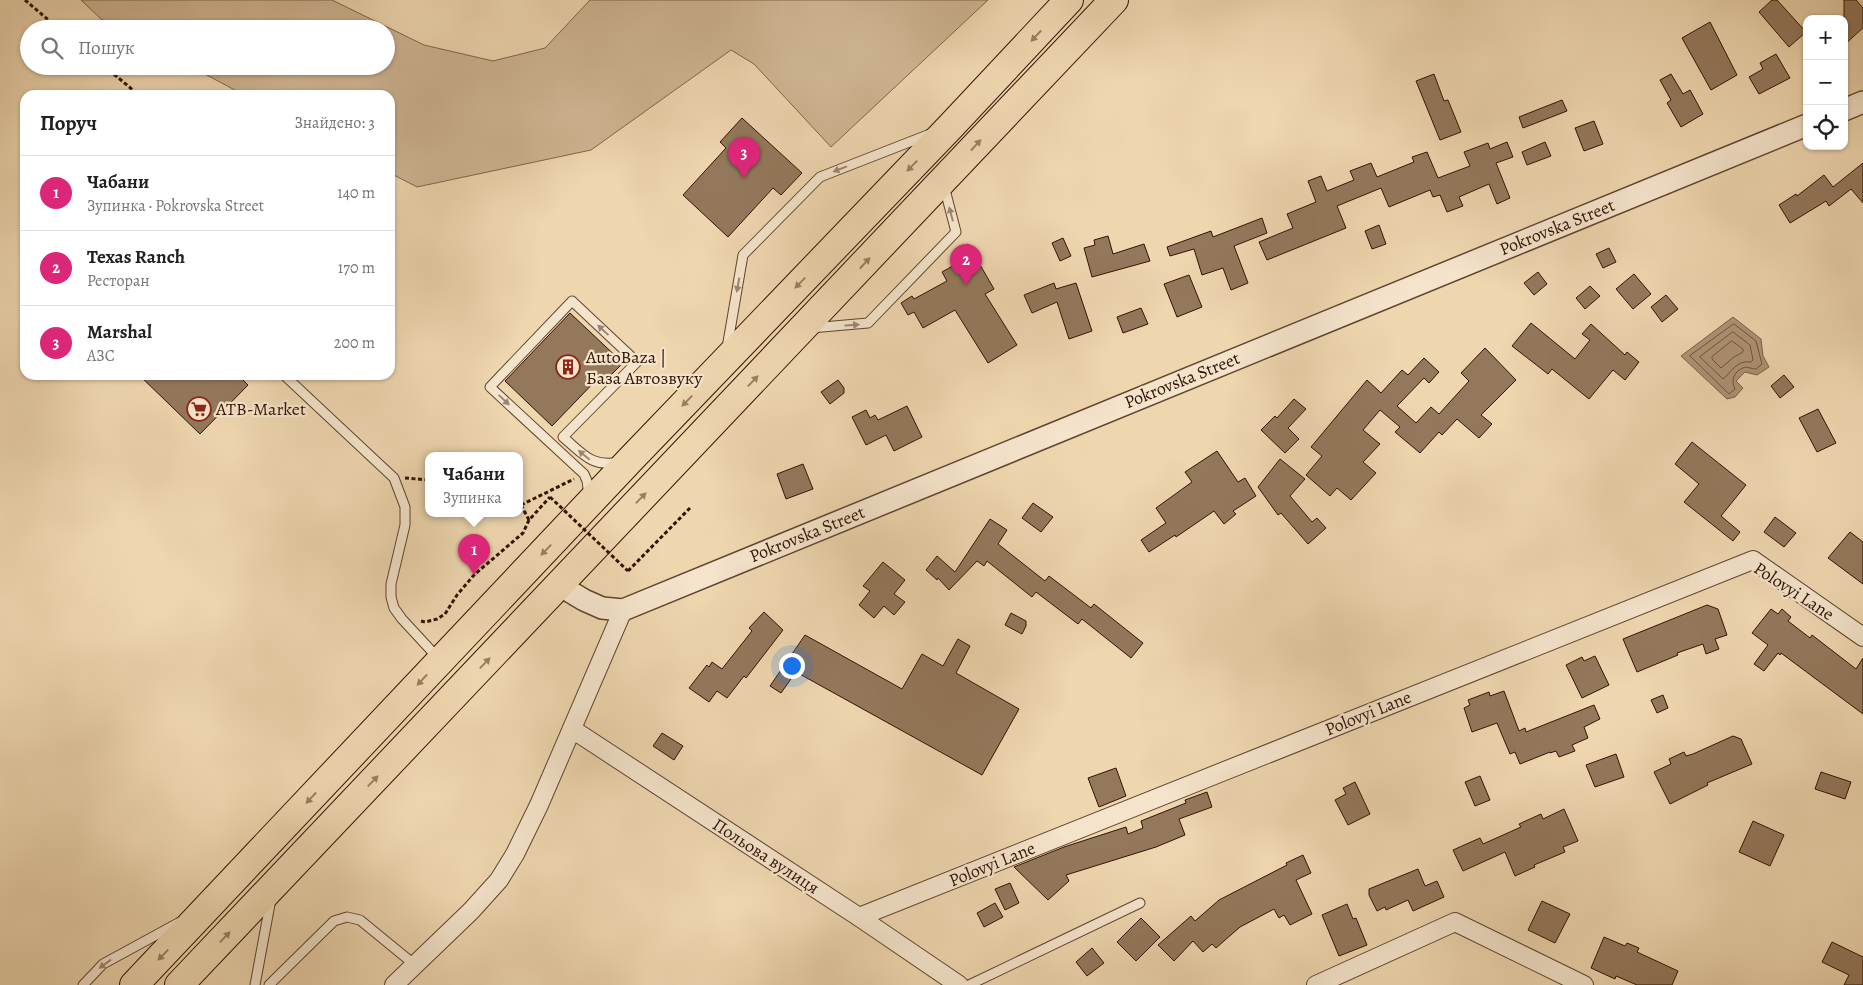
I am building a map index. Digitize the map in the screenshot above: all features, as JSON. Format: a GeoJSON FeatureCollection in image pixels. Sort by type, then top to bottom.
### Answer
{"type":"FeatureCollection","features":[{"type":"Feature","properties":{"kind":"highway"},"geometry":{"type":"LineString","coordinates":[[134,985],[630,460],[951,126],[1069,0]]}},
{"type":"Feature","properties":{"kind":"highway"},"geometry":{"type":"LineString","coordinates":[[179,985],[1114,0]]}},
{"type":"Feature","properties":{"kind":"street"},"geometry":{"type":"LineString","coordinates":[[1848,108],[1863,102]]}},
{"type":"Feature","properties":{"kind":"street","name":"Pokrovska Street"},"geometry":{"type":"LineString","coordinates":[[623,610],[1803,127]]}},
{"type":"Feature","properties":{"kind":"street","name":"Polovyi Lane"},"geometry":{"type":"LineString","coordinates":[[859,917],[1753,560],[1863,637]]}},
{"type":"Feature","properties":{"kind":"street"},"geometry":{"type":"LineString","coordinates":[[394,985],[471,911],[499,880],[519,846],[623,610],[602,608],[559,585]]}},
{"type":"Feature","properties":{"kind":"street","name":"Польова вулиця"},"geometry":{"type":"LineString","coordinates":[[572,729],[859,917],[959,985]]}},
{"type":"Feature","properties":{"kind":"street"},"geometry":{"type":"LineString","coordinates":[[1316,985],[1455,922],[1584,985]]}},
{"type":"Feature","properties":{"kind":"lane"},"geometry":{"type":"LineString","coordinates":[[724,362],[743,255],[820,177],[951,126]]}},
{"type":"Feature","properties":{"kind":"lane"},"geometry":{"type":"LineString","coordinates":[[803,329],[868,324],[956,232],[943,180]]}},
{"type":"Feature","properties":{"kind":"lane"},"geometry":{"type":"LineString","coordinates":[[587,506],[589,493],[584,474],[490,387],[572,301],[637,362],[563,438],[591,461],[615,463],[630,460]]}},
{"type":"Feature","properties":{"kind":"lane"},"geometry":{"type":"LineString","coordinates":[[289,380],[394,478],[405,507],[405,525],[391,584],[391,597],[394,608],[402,619],[441,661]]}},
{"type":"Feature","properties":{"kind":"lane"},"geometry":{"type":"LineString","coordinates":[[255,985],[274,885]]}},
{"type":"Feature","properties":{"kind":"lane"},"geometry":{"type":"LineString","coordinates":[[968,985],[1140,903]]}},
{"type":"Feature","properties":{"kind":"lane"},"geometry":{"type":"LineString","coordinates":[[83,985],[102,964],[208,907]]}},
{"type":"Feature","properties":{"kind":"lane"},"geometry":{"type":"LineString","coordinates":[[269,985],[334,920],[347,917],[360,920],[415,965]]}},
{"type":"Feature","properties":{"kind":"path"},"geometry":{"type":"LineString","coordinates":[[25,0],[48,20]]}},
{"type":"Feature","properties":{"kind":"path"},"geometry":{"type":"LineString","coordinates":[[115,75],[132,90]]}},
{"type":"Feature","properties":{"kind":"path"},"geometry":{"type":"LineString","coordinates":[[523,504],[584,474]]}},
{"type":"Feature","properties":{"kind":"path"},"geometry":{"type":"LineString","coordinates":[[394,478],[425,480]]}},
{"type":"Feature","properties":{"kind":"path"},"geometry":{"type":"LineString","coordinates":[[394,608],[413,619],[425,622],[437,619],[445,614],[457,595],[474,575],[523,533],[529,520],[550,497],[628,572],[690,508]]}},
{"type":"Feature","properties":{"kind":"path"},"geometry":{"type":"LineString","coordinates":[[523,510],[529,520]]}},
{"type":"Feature","properties":{"kind":"shaded area"},"geometry":{"type":"Polygon","coordinates":[[[81,0],[332,0],[373,20],[103,20],[81,0]]]}},
{"type":"Feature","properties":{"kind":"shaded area"},"geometry":{"type":"Polygon","coordinates":[[[590,0],[988,0],[831,147],[754,64],[731,50],[591,150],[417,187],[395,176],[395,90],[235,90],[207,75],[395,75],[395,31],[424,45],[493,61],[545,48],[590,0]]]}},
{"type":"Feature","properties":{"kind":"water"},"geometry":{"type":"Polygon","coordinates":[[[1733,317],[1761,339],[1763,356],[1769,367],[1757,375],[1745,372],[1736,381],[1743,388],[1735,397],[1727,399],[1681,356],[1733,317]]]}},
{"type":"Feature","properties":{"kind":"building"},"geometry":{"type":"Polygon","coordinates":[[[1772,0],[1777,0],[1803,29],[1803,35],[1789,47],[1759,12],[1772,0]]]}},
{"type":"Feature","properties":{"kind":"building"},"geometry":{"type":"Polygon","coordinates":[[[1844,0],[1856,0],[1863,8],[1863,28],[1848,41],[1848,15],[1844,15],[1844,0]]]}},
{"type":"Feature","properties":{"kind":"building"},"geometry":{"type":"Polygon","coordinates":[[[1710,22],[1737,75],[1711,90],[1682,38],[1710,22]]]}},
{"type":"Feature","properties":{"kind":"building"},"geometry":{"type":"Polygon","coordinates":[[[1776,54],[1790,78],[1759,94],[1749,77],[1763,69],[1760,63],[1776,54]]]}},
{"type":"Feature","properties":{"kind":"building"},"geometry":{"type":"Polygon","coordinates":[[[1434,74],[1444,101],[1448,100],[1461,132],[1440,140],[1416,81],[1434,74]]]}},
{"type":"Feature","properties":{"kind":"building"},"geometry":{"type":"Polygon","coordinates":[[[1671,74],[1683,94],[1690,90],[1703,114],[1681,127],[1667,103],[1671,100],[1660,80],[1671,74]]]}},
{"type":"Feature","properties":{"kind":"building"},"geometry":{"type":"Polygon","coordinates":[[[1562,100],[1567,111],[1523,128],[1519,117],[1562,100]]]}},
{"type":"Feature","properties":{"kind":"building"},"geometry":{"type":"Polygon","coordinates":[[[742,118],[802,173],[781,195],[773,188],[728,237],[683,195],[726,148],[720,142],[742,118]]]}},
{"type":"Feature","properties":{"kind":"building"},"geometry":{"type":"Polygon","coordinates":[[[1594,121],[1603,144],[1584,151],[1575,128],[1594,121]]]}},
{"type":"Feature","properties":{"kind":"building"},"geometry":{"type":"Polygon","coordinates":[[[1507,142],[1513,157],[1496,163],[1510,198],[1497,204],[1489,184],[1459,197],[1463,206],[1447,212],[1440,195],[1433,197],[1430,190],[1389,207],[1381,188],[1337,206],[1346,228],[1267,260],[1259,242],[1293,228],[1287,214],[1316,202],[1308,181],[1321,176],[1327,191],[1354,180],[1350,171],[1371,163],[1377,177],[1414,162],[1412,157],[1427,152],[1438,178],[1470,166],[1464,152],[1488,143],[1490,149],[1507,142]]]}},
{"type":"Feature","properties":{"kind":"building"},"geometry":{"type":"Polygon","coordinates":[[[1545,142],[1551,156],[1527,165],[1522,152],[1545,142]]]}},
{"type":"Feature","properties":{"kind":"building"},"geometry":{"type":"Polygon","coordinates":[[[1863,163],[1863,203],[1851,189],[1829,206],[1826,201],[1790,223],[1779,205],[1796,194],[1797,196],[1824,175],[1833,187],[1863,163]]]}},
{"type":"Feature","properties":{"kind":"building"},"geometry":{"type":"Polygon","coordinates":[[[1262,218],[1267,233],[1234,246],[1248,283],[1231,290],[1223,268],[1202,275],[1194,249],[1170,256],[1167,247],[1211,231],[1213,237],[1262,218]]]}},
{"type":"Feature","properties":{"kind":"building"},"geometry":{"type":"Polygon","coordinates":[[[1379,225],[1386,244],[1372,249],[1365,231],[1379,225]]]}},
{"type":"Feature","properties":{"kind":"building"},"geometry":{"type":"Polygon","coordinates":[[[1108,236],[1113,254],[1144,244],[1150,261],[1092,277],[1084,248],[1095,245],[1094,240],[1108,236]]]}},
{"type":"Feature","properties":{"kind":"building"},"geometry":{"type":"Polygon","coordinates":[[[1063,238],[1071,256],[1060,261],[1052,243],[1063,238]]]}},
{"type":"Feature","properties":{"kind":"building"},"geometry":{"type":"Polygon","coordinates":[[[968,244],[994,289],[985,294],[1017,345],[988,363],[955,310],[923,328],[914,312],[908,315],[901,303],[912,296],[914,299],[947,281],[942,272],[958,263],[952,253],[968,244]]]}},
{"type":"Feature","properties":{"kind":"building"},"geometry":{"type":"Polygon","coordinates":[[[1609,248],[1616,262],[1603,268],[1596,254],[1609,248]]]}},
{"type":"Feature","properties":{"kind":"building"},"geometry":{"type":"Polygon","coordinates":[[[1538,272],[1547,284],[1534,295],[1524,283],[1538,272]]]}},
{"type":"Feature","properties":{"kind":"building"},"geometry":{"type":"Polygon","coordinates":[[[1634,274],[1651,294],[1633,309],[1616,289],[1634,274]]]}},
{"type":"Feature","properties":{"kind":"building"},"geometry":{"type":"Polygon","coordinates":[[[1189,275],[1202,307],[1177,317],[1164,284],[1189,275]]]}},
{"type":"Feature","properties":{"kind":"building"},"geometry":{"type":"Polygon","coordinates":[[[1054,283],[1056,289],[1076,283],[1092,331],[1069,339],[1057,302],[1032,313],[1024,295],[1054,283]]]}},
{"type":"Feature","properties":{"kind":"building"},"geometry":{"type":"Polygon","coordinates":[[[1590,286],[1600,296],[1585,309],[1576,298],[1590,286]]]}},
{"type":"Feature","properties":{"kind":"building"},"geometry":{"type":"Polygon","coordinates":[[[1666,295],[1678,309],[1662,322],[1651,307],[1666,295]]]}},
{"type":"Feature","properties":{"kind":"building"},"geometry":{"type":"Polygon","coordinates":[[[1141,308],[1148,324],[1123,333],[1117,317],[1141,308]]]}},
{"type":"Feature","properties":{"kind":"building","name":"AutoBaza | База Автозвуку"},"geometry":{"type":"Polygon","coordinates":[[[570,313],[623,363],[607,379],[602,374],[552,426],[505,381],[570,313]]]}},
{"type":"Feature","properties":{"kind":"building"},"geometry":{"type":"Polygon","coordinates":[[[1531,323],[1575,359],[1590,340],[1582,334],[1591,324],[1625,355],[1627,352],[1639,362],[1625,380],[1613,370],[1589,399],[1552,369],[1548,374],[1512,346],[1531,323]]]}},
{"type":"Feature","properties":{"kind":"building"},"geometry":{"type":"Polygon","coordinates":[[[1485,348],[1516,380],[1481,415],[1492,424],[1479,438],[1457,419],[1442,435],[1439,432],[1420,453],[1395,432],[1400,427],[1380,410],[1363,430],[1380,444],[1363,462],[1376,473],[1351,500],[1337,488],[1330,496],[1306,475],[1322,456],[1311,447],[1367,380],[1381,393],[1402,370],[1408,375],[1424,358],[1439,372],[1429,383],[1424,378],[1397,406],[1416,423],[1431,407],[1439,414],[1469,381],[1461,373],[1485,348]]]}},
{"type":"Feature","properties":{"kind":"building"},"geometry":{"type":"Polygon","coordinates":[[[1784,375],[1794,387],[1780,398],[1771,386],[1784,375]]]}},
{"type":"Feature","properties":{"kind":"building","name":"ATB-Market"},"geometry":{"type":"Polygon","coordinates":[[[144,380],[243,380],[248,385],[200,434],[144,380]]]}},
{"type":"Feature","properties":{"kind":"building"},"geometry":{"type":"Polygon","coordinates":[[[838,380],[844,388],[844,393],[830,404],[821,392],[838,380]]]}},
{"type":"Feature","properties":{"kind":"building"},"geometry":{"type":"Polygon","coordinates":[[[1294,399],[1306,409],[1288,428],[1299,439],[1285,453],[1261,430],[1275,416],[1277,418],[1294,399]]]}},
{"type":"Feature","properties":{"kind":"building"},"geometry":{"type":"Polygon","coordinates":[[[907,406],[922,437],[894,451],[886,435],[866,445],[852,417],[866,410],[870,418],[875,415],[878,420],[907,406]]]}},
{"type":"Feature","properties":{"kind":"building"},"geometry":{"type":"Polygon","coordinates":[[[1818,409],[1836,443],[1817,452],[1799,418],[1818,409]]]}},
{"type":"Feature","properties":{"kind":"building"},"geometry":{"type":"Polygon","coordinates":[[[1692,442],[1746,485],[1721,516],[1740,532],[1733,541],[1684,502],[1699,484],[1675,464],[1692,442]]]}},
{"type":"Feature","properties":{"kind":"building"},"geometry":{"type":"Polygon","coordinates":[[[1217,451],[1238,482],[1245,478],[1256,496],[1233,511],[1236,514],[1224,524],[1214,511],[1176,537],[1175,535],[1149,552],[1141,540],[1166,523],[1156,508],[1192,482],[1185,472],[1217,451]]]}},
{"type":"Feature","properties":{"kind":"building"},"geometry":{"type":"Polygon","coordinates":[[[1280,459],[1305,479],[1290,496],[1312,522],[1317,518],[1326,528],[1308,544],[1281,513],[1278,515],[1258,487],[1280,459]]]}},
{"type":"Feature","properties":{"kind":"building"},"geometry":{"type":"Polygon","coordinates":[[[803,464],[813,489],[786,499],[777,474],[803,464]]]}},
{"type":"Feature","properties":{"kind":"building"},"geometry":{"type":"Polygon","coordinates":[[[1033,503],[1053,517],[1041,532],[1022,518],[1033,503]]]}},
{"type":"Feature","properties":{"kind":"building"},"geometry":{"type":"Polygon","coordinates":[[[1775,517],[1796,533],[1784,547],[1764,532],[1775,517]]]}},
{"type":"Feature","properties":{"kind":"building"},"geometry":{"type":"Polygon","coordinates":[[[990,519],[1007,530],[998,544],[1045,581],[1049,576],[1091,608],[1094,604],[1143,643],[1131,658],[1082,619],[1078,624],[1036,592],[1032,597],[987,561],[984,566],[977,561],[949,590],[938,578],[937,580],[926,570],[937,556],[955,572],[990,519]]]}},
{"type":"Feature","properties":{"kind":"building"},"geometry":{"type":"Polygon","coordinates":[[[1850,532],[1863,542],[1863,584],[1828,558],[1850,532]]]}},
{"type":"Feature","properties":{"kind":"building"},"geometry":{"type":"Polygon","coordinates":[[[883,562],[905,580],[894,594],[905,602],[894,615],[884,606],[874,618],[859,605],[870,591],[863,586],[883,562]]]}},
{"type":"Feature","properties":{"kind":"building"},"geometry":{"type":"Polygon","coordinates":[[[1707,605],[1718,609],[1727,635],[1715,639],[1719,649],[1706,654],[1703,644],[1677,653],[1678,655],[1637,672],[1623,639],[1707,605]]]}},
{"type":"Feature","properties":{"kind":"building"},"geometry":{"type":"Polygon","coordinates":[[[1771,609],[1778,614],[1782,609],[1791,617],[1788,621],[1810,638],[1812,635],[1856,669],[1863,658],[1863,714],[1781,653],[1780,655],[1778,653],[1764,671],[1754,664],[1768,645],[1752,633],[1771,609]]]}},
{"type":"Feature","properties":{"kind":"building"},"geometry":{"type":"Polygon","coordinates":[[[764,612],[783,630],[746,678],[744,676],[727,698],[717,691],[709,702],[689,688],[707,665],[709,667],[712,662],[722,669],[752,631],[749,628],[764,612]]]}},
{"type":"Feature","properties":{"kind":"building"},"geometry":{"type":"Polygon","coordinates":[[[1011,613],[1026,621],[1022,634],[1005,625],[1011,613]]]}},
{"type":"Feature","properties":{"kind":"building"},"geometry":{"type":"Polygon","coordinates":[[[805,635],[902,689],[922,654],[943,666],[958,639],[970,646],[956,673],[1019,709],[982,775],[796,672],[781,693],[770,686],[805,635]]]}},
{"type":"Feature","properties":{"kind":"building"},"geometry":{"type":"Polygon","coordinates":[[[1595,656],[1609,685],[1582,698],[1566,665],[1582,657],[1584,661],[1595,656]]]}},
{"type":"Feature","properties":{"kind":"building"},"geometry":{"type":"Polygon","coordinates":[[[1504,691],[1519,731],[1525,728],[1526,732],[1594,705],[1600,719],[1584,727],[1588,738],[1572,745],[1575,751],[1559,757],[1556,751],[1550,752],[1520,764],[1515,752],[1510,754],[1497,723],[1472,732],[1464,708],[1470,705],[1468,700],[1489,692],[1490,696],[1504,691]]]}},
{"type":"Feature","properties":{"kind":"building"},"geometry":{"type":"Polygon","coordinates":[[[1663,695],[1668,708],[1657,713],[1651,700],[1663,695]]]}},
{"type":"Feature","properties":{"kind":"building"},"geometry":{"type":"Polygon","coordinates":[[[662,733],[683,746],[674,760],[653,746],[662,733]]]}},
{"type":"Feature","properties":{"kind":"building"},"geometry":{"type":"Polygon","coordinates":[[[1733,736],[1741,739],[1752,764],[1707,783],[1708,785],[1670,804],[1654,772],[1671,764],[1669,759],[1684,752],[1686,756],[1693,754],[1733,736]]]}},
{"type":"Feature","properties":{"kind":"building"},"geometry":{"type":"Polygon","coordinates":[[[1616,754],[1624,777],[1595,787],[1586,765],[1616,754]]]}},
{"type":"Feature","properties":{"kind":"building"},"geometry":{"type":"Polygon","coordinates":[[[1116,768],[1126,796],[1099,807],[1088,778],[1116,768]]]}},
{"type":"Feature","properties":{"kind":"building"},"geometry":{"type":"Polygon","coordinates":[[[1821,772],[1851,782],[1845,799],[1815,789],[1821,772]]]}},
{"type":"Feature","properties":{"kind":"building"},"geometry":{"type":"Polygon","coordinates":[[[1480,776],[1490,800],[1475,806],[1465,782],[1480,776]]]}},
{"type":"Feature","properties":{"kind":"building"},"geometry":{"type":"Polygon","coordinates":[[[1355,782],[1370,814],[1348,825],[1335,800],[1346,794],[1343,788],[1355,782]]]}},
{"type":"Feature","properties":{"kind":"building"},"geometry":{"type":"Polygon","coordinates":[[[1207,792],[1212,807],[1179,819],[1185,835],[1156,847],[1066,875],[1069,881],[1048,900],[1014,867],[1064,847],[1126,827],[1128,834],[1143,828],[1141,821],[1186,803],[1185,800],[1207,792]]]}},
{"type":"Feature","properties":{"kind":"building"},"geometry":{"type":"Polygon","coordinates":[[[1564,809],[1578,841],[1563,847],[1565,852],[1534,865],[1535,867],[1515,876],[1505,852],[1463,871],[1453,850],[1480,838],[1483,844],[1521,827],[1519,824],[1541,814],[1543,819],[1564,809]]]}},
{"type":"Feature","properties":{"kind":"building"},"geometry":{"type":"Polygon","coordinates":[[[1753,821],[1784,835],[1770,866],[1739,852],[1753,821]]]}},
{"type":"Feature","properties":{"kind":"building"},"geometry":{"type":"Polygon","coordinates":[[[1303,855],[1311,873],[1296,880],[1312,914],[1290,925],[1284,915],[1279,918],[1274,909],[1240,927],[1216,948],[1212,944],[1203,952],[1193,941],[1174,961],[1158,945],[1191,916],[1195,921],[1219,900],[1303,855]]]}},
{"type":"Feature","properties":{"kind":"building"},"geometry":{"type":"Polygon","coordinates":[[[1418,869],[1425,886],[1437,881],[1444,897],[1413,911],[1408,900],[1386,910],[1385,907],[1377,911],[1369,895],[1369,889],[1418,869]]]}},
{"type":"Feature","properties":{"kind":"building"},"geometry":{"type":"Polygon","coordinates":[[[1010,883],[1019,903],[1005,910],[995,889],[1010,883]]]}},
{"type":"Feature","properties":{"kind":"building"},"geometry":{"type":"Polygon","coordinates":[[[1542,901],[1570,914],[1555,943],[1528,930],[1542,901]]]}},
{"type":"Feature","properties":{"kind":"building"},"geometry":{"type":"Polygon","coordinates":[[[995,903],[1003,917],[984,927],[977,913],[995,903]]]}},
{"type":"Feature","properties":{"kind":"building"},"geometry":{"type":"Polygon","coordinates":[[[1347,904],[1353,919],[1356,918],[1367,945],[1339,956],[1322,915],[1347,904]]]}},
{"type":"Feature","properties":{"kind":"building"},"geometry":{"type":"Polygon","coordinates":[[[1141,918],[1160,937],[1136,961],[1117,942],[1141,918]]]}},
{"type":"Feature","properties":{"kind":"building"},"geometry":{"type":"Polygon","coordinates":[[[1604,937],[1625,946],[1627,943],[1639,948],[1637,952],[1678,971],[1672,985],[1637,985],[1616,976],[1615,979],[1591,968],[1604,937]]]}},
{"type":"Feature","properties":{"kind":"building"},"geometry":{"type":"Polygon","coordinates":[[[1832,942],[1863,957],[1863,985],[1844,985],[1849,975],[1822,962],[1832,942]]]}},
{"type":"Feature","properties":{"kind":"building"},"geometry":{"type":"Polygon","coordinates":[[[1092,948],[1104,963],[1087,976],[1076,962],[1092,948]]]}},
{"type":"Feature","properties":{"kind":"place","name":"Marshal"},"geometry":{"type":"Point","coordinates":[744,178]}},
{"type":"Feature","properties":{"kind":"place","name":"Texas Ranch"},"geometry":{"type":"Point","coordinates":[966,285]}},
{"type":"Feature","properties":{"kind":"place","name":"AutoBaza | База Автозвуку"},"geometry":{"type":"Point","coordinates":[568,367]}},
{"type":"Feature","properties":{"kind":"place","name":"ATB-Market"},"geometry":{"type":"Point","coordinates":[199,409]}},
{"type":"Feature","properties":{"kind":"place","name":"Чабани"},"geometry":{"type":"Point","coordinates":[474,575]}}]}
